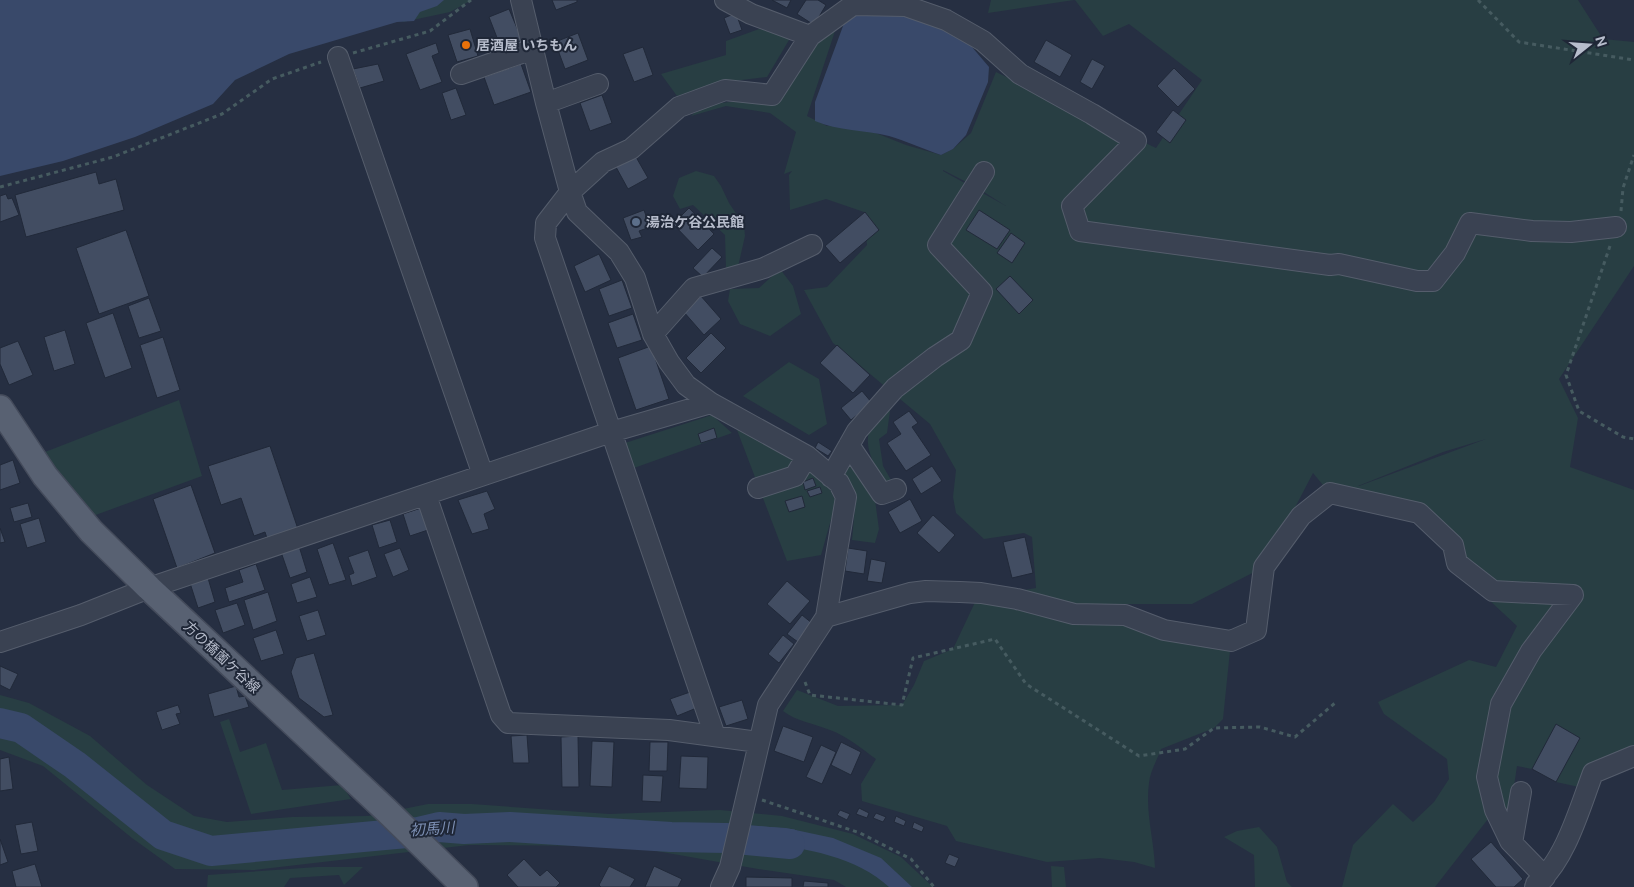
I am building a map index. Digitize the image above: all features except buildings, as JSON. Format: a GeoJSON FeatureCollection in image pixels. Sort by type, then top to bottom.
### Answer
{"type":"FeatureCollection","features":[{"type":"Feature","properties":{"kind":"main road","name":"方の橋薗ケ谷線"},"geometry":{"type":"LineString","coordinates":[[0,408],[45,476],[91,531],[465,887]]}},
{"type":"Feature","properties":{"kind":"street"},"geometry":{"type":"LineString","coordinates":[[521,0],[546,103],[577,212],[619,252],[635,278],[653,334],[669,362],[686,385],[711,403],[807,456],[839,483],[846,497],[826,617],[768,706],[730,867],[721,887]]}},
{"type":"Feature","properties":{"kind":"street"},"geometry":{"type":"LineString","coordinates":[[725,0],[751,14],[810,36]]}},
{"type":"Feature","properties":{"kind":"street"},"geometry":{"type":"LineString","coordinates":[[715,736],[545,238],[546,223],[570,192],[602,162],[631,150],[679,107],[725,90],[772,95],[810,36],[853,5],[906,6],[946,20],[983,41],[1020,74],[1092,114],[1136,142],[1072,206],[1080,231],[1330,265],[1339,264],[1417,281],[1433,281],[1455,253],[1470,224],[1532,231],[1571,232],[1616,227]]}},
{"type":"Feature","properties":{"kind":"street"},"geometry":{"type":"LineString","coordinates":[[461,74],[533,49]]}},
{"type":"Feature","properties":{"kind":"street"},"geometry":{"type":"LineString","coordinates":[[338,57],[483,475]]}},
{"type":"Feature","properties":{"kind":"street"},"geometry":{"type":"LineString","coordinates":[[546,103],[598,84]]}},
{"type":"Feature","properties":{"kind":"street"},"geometry":{"type":"LineString","coordinates":[[831,476],[857,431],[895,388],[960,340],[982,292],[938,245],[984,172]]}},
{"type":"Feature","properties":{"kind":"street"},"geometry":{"type":"LineString","coordinates":[[653,334],[694,288],[764,268],[812,245]]}},
{"type":"Feature","properties":{"kind":"street"},"geometry":{"type":"LineString","coordinates":[[0,642],[81,615],[149,588],[483,475],[611,432],[711,403]]}},
{"type":"Feature","properties":{"kind":"street"},"geometry":{"type":"LineString","coordinates":[[849,445],[882,494],[896,489]]}},
{"type":"Feature","properties":{"kind":"street"},"geometry":{"type":"LineString","coordinates":[[758,488],[795,476],[807,456]]}},
{"type":"Feature","properties":{"kind":"street"},"geometry":{"type":"LineString","coordinates":[[826,617],[910,592],[981,593],[1017,599],[1074,614],[1125,615],[1164,630],[1231,641],[1256,630],[1264,567],[1301,516],[1330,493],[1419,513],[1453,545],[1457,563],[1493,591],[1573,595],[1531,651],[1500,704],[1487,777],[1495,810],[1512,843],[1537,884],[1556,861],[1576,819],[1593,773],[1634,756]]}},
{"type":"Feature","properties":{"kind":"street"},"geometry":{"type":"LineString","coordinates":[[426,495],[501,715],[508,723],[669,730],[758,742]]}},
{"type":"Feature","properties":{"kind":"street"},"geometry":{"type":"LineString","coordinates":[[1512,843],[1521,792]]}},
{"type":"Feature","properties":{"kind":"path"},"geometry":{"type":"LineString","coordinates":[[0,187],[113,158],[222,114],[272,79],[338,57],[430,31],[471,0]]}},
{"type":"Feature","properties":{"kind":"path"},"geometry":{"type":"LineString","coordinates":[[1478,0],[1519,42],[1634,60]]}},
{"type":"Feature","properties":{"kind":"path"},"geometry":{"type":"LineString","coordinates":[[1634,155],[1623,188],[1622,210],[1566,375],[1579,411],[1623,437],[1634,439]]}},
{"type":"Feature","properties":{"kind":"path"},"geometry":{"type":"LineString","coordinates":[[797,660],[810,694],[902,705],[913,658],[995,639],[1026,684],[1139,756],[1185,749],[1214,728],[1260,727],[1295,737],[1335,703]]}},
{"type":"Feature","properties":{"kind":"path"},"geometry":{"type":"LineString","coordinates":[[746,795],[860,832],[912,859],[934,887]]}},
{"type":"Feature","properties":{"kind":"green space"},"geometry":{"type":"Polygon","coordinates":[[[390,0],[472,0],[450,12],[403,22],[390,0]]]}},
{"type":"Feature","properties":{"kind":"green space"},"geometry":{"type":"Polygon","coordinates":[[[991,0],[1074,0],[988,13],[991,0]]]}},
{"type":"Feature","properties":{"kind":"green space"},"geometry":{"type":"Polygon","coordinates":[[[1075,0],[1578,0],[1603,39],[1634,42],[1634,266],[1559,379],[1578,418],[1570,467],[1634,490],[1634,749],[1579,787],[1556,782],[1532,769],[1517,766],[1508,826],[1495,810],[1435,887],[1342,887],[1353,845],[1393,804],[1413,822],[1434,802],[1449,779],[1447,759],[1384,714],[1378,702],[1469,660],[1496,667],[1517,626],[1459,572],[1436,520],[1332,496],[1313,473],[1264,567],[1192,604],[1104,604],[1231,641],[1223,719],[1214,728],[1161,749],[1151,775],[1148,804],[1155,868],[1134,862],[1100,858],[1047,862],[956,841],[947,826],[862,801],[861,784],[876,759],[842,736],[800,720],[783,711],[797,690],[838,706],[902,705],[914,685],[924,661],[953,649],[977,598],[1036,588],[1032,537],[1024,533],[984,539],[956,513],[953,497],[956,470],[930,424],[833,343],[804,290],[827,287],[867,245],[864,212],[826,199],[790,210],[789,175],[792,171],[784,174],[796,132],[770,113],[726,106],[691,116],[699,110],[721,103],[780,103],[783,77],[800,41],[837,25],[807,116],[827,126],[843,120],[906,145],[941,155],[953,149],[971,133],[996,72],[1156,148],[1202,80],[1129,24],[1103,36],[1075,0]],[[943,171],[1006,206],[976,187],[943,171]],[[1486,439],[1443,452],[1358,486],[1359,486],[1486,439]]]}},
{"type":"Feature","properties":{"kind":"green space"},"geometry":{"type":"Polygon","coordinates":[[[759,29],[792,35],[767,77],[718,83],[677,96],[661,74],[726,55],[726,41],[759,29]]]}},
{"type":"Feature","properties":{"kind":"green space"},"geometry":{"type":"Polygon","coordinates":[[[696,171],[714,176],[744,225],[745,236],[735,280],[714,285],[726,268],[725,235],[693,205],[680,209],[673,196],[679,178],[696,171]]]}},
{"type":"Feature","properties":{"kind":"green space"},"geometry":{"type":"Polygon","coordinates":[[[780,269],[793,286],[801,314],[770,336],[740,324],[728,301],[730,289],[759,288],[780,269]]]}},
{"type":"Feature","properties":{"kind":"green space"},"geometry":{"type":"Polygon","coordinates":[[[789,362],[819,379],[827,424],[809,435],[743,396],[789,362]]]}},
{"type":"Feature","properties":{"kind":"green space"},"geometry":{"type":"Polygon","coordinates":[[[179,400],[202,476],[82,520],[45,452],[179,400]]]}},
{"type":"Feature","properties":{"kind":"green space"},"geometry":{"type":"Polygon","coordinates":[[[881,408],[890,411],[887,433],[879,439],[883,466],[891,480],[883,482],[873,462],[868,445],[870,428],[881,408]]]}},
{"type":"Feature","properties":{"kind":"green space"},"geometry":{"type":"Polygon","coordinates":[[[712,415],[732,433],[634,468],[625,443],[712,415]]]}},
{"type":"Feature","properties":{"kind":"green space"},"geometry":{"type":"Polygon","coordinates":[[[737,430],[820,467],[836,502],[821,555],[787,561],[737,430]]]}},
{"type":"Feature","properties":{"kind":"green space"},"geometry":{"type":"Polygon","coordinates":[[[853,458],[874,493],[879,529],[875,543],[852,540],[856,495],[844,476],[853,458]]]}},
{"type":"Feature","properties":{"kind":"green space"},"geometry":{"type":"Polygon","coordinates":[[[0,695],[29,703],[90,736],[147,785],[194,816],[227,822],[292,817],[368,816],[428,804],[472,804],[609,814],[720,810],[782,816],[853,834],[901,857],[933,887],[846,887],[834,880],[758,869],[628,846],[469,845],[254,870],[175,869],[132,838],[43,766],[0,750],[0,695]]]}},
{"type":"Feature","properties":{"kind":"green space"},"geometry":{"type":"Polygon","coordinates":[[[229,719],[240,752],[266,743],[282,790],[342,785],[351,799],[251,814],[220,722],[229,719]]]}},
{"type":"Feature","properties":{"kind":"green space"},"geometry":{"type":"Polygon","coordinates":[[[1259,827],[1277,847],[1287,882],[1292,887],[1255,887],[1254,855],[1224,837],[1237,831],[1259,827]]]}},
{"type":"Feature","properties":{"kind":"green space"},"geometry":{"type":"Polygon","coordinates":[[[1051,866],[1064,867],[1066,887],[1052,887],[1051,866]]]}},
{"type":"Feature","properties":{"kind":"green space"},"geometry":{"type":"Polygon","coordinates":[[[317,867],[363,867],[344,885],[339,875],[290,878],[284,887],[207,887],[208,875],[317,867]]]}},
{"type":"Feature","properties":{"kind":"water"},"geometry":{"type":"Polygon","coordinates":[[[0,0],[444,0],[437,6],[420,12],[414,21],[397,22],[289,54],[235,80],[213,104],[135,137],[63,161],[0,176],[0,0]]]}},
{"type":"Feature","properties":{"kind":"water"},"geometry":{"type":"Polygon","coordinates":[[[862,13],[914,17],[938,26],[966,40],[989,67],[988,82],[966,135],[953,149],[941,155],[889,136],[842,129],[815,121],[815,102],[846,18],[862,13]]]}},
{"type":"Feature","properties":{"kind":"water"},"geometry":{"type":"Polygon","coordinates":[[[755,826],[786,828],[833,838],[881,858],[912,887],[889,887],[859,867],[823,854],[785,846],[749,843],[755,826]]]}},
{"type":"Feature","properties":{"kind":"waterway","name":"初馬川"},"geometry":{"type":"LineString","coordinates":[[0,723],[21,728],[75,765],[163,835],[211,851],[418,832],[439,827],[464,829],[510,827],[671,837],[726,838],[790,844]]}},
{"type":"Feature","properties":{"kind":"place","name":"居酒屋 いちもん"},"geometry":{"type":"Point","coordinates":[466,45]}},
{"type":"Feature","properties":{"kind":"place","name":"湯治ケ谷公民館"},"geometry":{"type":"Point","coordinates":[636,222]}}]}
